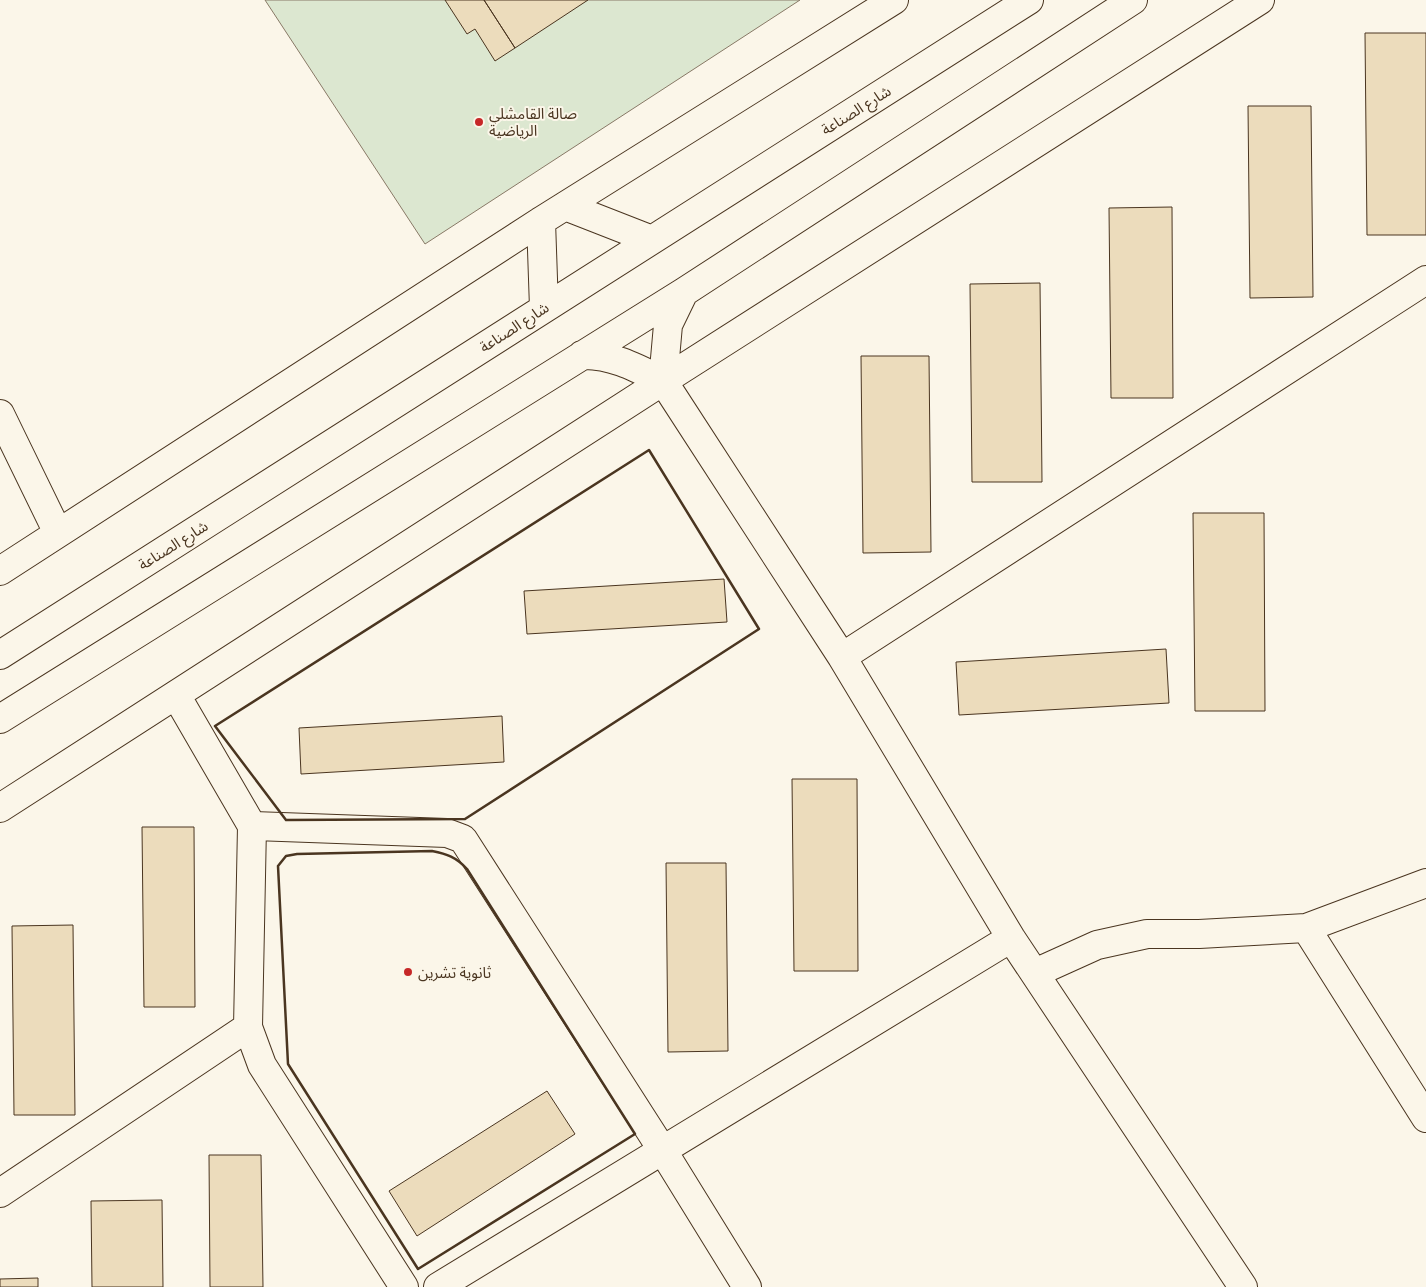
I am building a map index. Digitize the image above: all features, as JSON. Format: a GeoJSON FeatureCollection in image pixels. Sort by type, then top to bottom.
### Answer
{"type":"FeatureCollection","features":[{"type":"Feature","properties":{"kind":"street"},"geometry":{"type":"LineString","coordinates":[[0,571],[541,221],[894,0]]}},
{"type":"Feature","properties":{"kind":"street","name":"شارع الصناعة"},"geometry":{"type":"LineString","coordinates":[[0,655],[1029,0]]}},
{"type":"Feature","properties":{"kind":"street"},"geometry":{"type":"LineString","coordinates":[[0,719],[684,292],[1133,0]]}},
{"type":"Feature","properties":{"kind":"street"},"geometry":{"type":"LineString","coordinates":[[0,808],[663,381],[1260,0]]}},
{"type":"Feature","properties":{"kind":"street"},"geometry":{"type":"LineString","coordinates":[[565,206],[652,240]]}},
{"type":"Feature","properties":{"kind":"street"},"geometry":{"type":"LineString","coordinates":[[541,221],[544,308]]}},
{"type":"Feature","properties":{"kind":"street"},"geometry":{"type":"LineString","coordinates":[[842,657],[1426,280]]}},
{"type":"Feature","properties":{"kind":"street"},"geometry":{"type":"LineString","coordinates":[[663,381],[668,325],[684,292]]}},
{"type":"Feature","properties":{"kind":"street"},"geometry":{"type":"LineString","coordinates":[[582,355],[597,355],[619,361],[663,381],[842,657],[1011,938],[1243,1287]]}},
{"type":"Feature","properties":{"kind":"street"},"geometry":{"type":"LineString","coordinates":[[0,414],[58,533]]}},
{"type":"Feature","properties":{"kind":"street"},"geometry":{"type":"LineString","coordinates":[[176,694],[252,826],[248,1027],[262,1065],[404,1287]]}},
{"type":"Feature","properties":{"kind":"street"},"geometry":{"type":"LineString","coordinates":[[252,826],[447,833],[463,839],[663,1151],[747,1287]]}},
{"type":"Feature","properties":{"kind":"street"},"geometry":{"type":"LineString","coordinates":[[1035,974],[1097,945],[1147,934],[1199,934],[1306,928],[1426,883]]}},
{"type":"Feature","properties":{"kind":"street"},"geometry":{"type":"LineString","coordinates":[[1306,928],[1426,1118]]}},
{"type":"Feature","properties":{"kind":"street"},"geometry":{"type":"LineString","coordinates":[[438,1287],[1011,938]]}},
{"type":"Feature","properties":{"kind":"street"},"geometry":{"type":"LineString","coordinates":[[0,1193],[248,1027]]}},
{"type":"Feature","properties":{"kind":"green space","name":"صالة القامشلي الرياضية"},"geometry":{"type":"Polygon","coordinates":[[[265,0],[800,0],[425,244],[265,0]]]}},
{"type":"Feature","properties":{"kind":"building"},"geometry":{"type":"Polygon","coordinates":[[[445,0],[484,0],[515,48],[495,61],[475,29],[467,34],[445,0]]]}},
{"type":"Feature","properties":{"kind":"building"},"geometry":{"type":"Polygon","coordinates":[[[484,0],[588,0],[515,48],[484,0]]]}},
{"type":"Feature","properties":{"kind":"building"},"geometry":{"type":"Polygon","coordinates":[[[1365,33],[1426,33],[1426,235],[1367,235],[1365,33]]]}},
{"type":"Feature","properties":{"kind":"building"},"geometry":{"type":"Polygon","coordinates":[[[1248,106],[1311,106],[1313,297],[1250,298],[1248,106]]]}},
{"type":"Feature","properties":{"kind":"building"},"geometry":{"type":"Polygon","coordinates":[[[1172,207],[1173,398],[1111,398],[1109,208],[1172,207]]]}},
{"type":"Feature","properties":{"kind":"building"},"geometry":{"type":"Polygon","coordinates":[[[1040,283],[1042,482],[972,482],[970,284],[1040,283]]]}},
{"type":"Feature","properties":{"kind":"building"},"geometry":{"type":"Polygon","coordinates":[[[861,356],[929,356],[931,552],[863,553],[861,356]]]}},
{"type":"Feature","properties":{"kind":"building"},"geometry":{"type":"Polygon","coordinates":[[[1193,513],[1264,513],[1265,711],[1195,711],[1193,513]]]}},
{"type":"Feature","properties":{"kind":"building"},"geometry":{"type":"Polygon","coordinates":[[[724,579],[727,622],[527,634],[524,591],[724,579]]]}},
{"type":"Feature","properties":{"kind":"building"},"geometry":{"type":"Polygon","coordinates":[[[1166,649],[1169,703],[959,715],[956,662],[1166,649]]]}},
{"type":"Feature","properties":{"kind":"building"},"geometry":{"type":"Polygon","coordinates":[[[502,716],[504,762],[301,774],[299,728],[502,716]]]}},
{"type":"Feature","properties":{"kind":"building"},"geometry":{"type":"Polygon","coordinates":[[[792,779],[857,779],[858,971],[794,971],[792,779]]]}},
{"type":"Feature","properties":{"kind":"building"},"geometry":{"type":"Polygon","coordinates":[[[142,827],[194,827],[195,1007],[144,1007],[142,827]]]}},
{"type":"Feature","properties":{"kind":"building"},"geometry":{"type":"Polygon","coordinates":[[[666,863],[726,863],[728,1051],[668,1052],[666,863]]]}},
{"type":"Feature","properties":{"kind":"building"},"geometry":{"type":"Polygon","coordinates":[[[73,925],[75,1115],[14,1115],[12,926],[73,925]]]}},
{"type":"Feature","properties":{"kind":"building"},"geometry":{"type":"Polygon","coordinates":[[[547,1091],[575,1134],[417,1236],[389,1191],[547,1091]]]}},
{"type":"Feature","properties":{"kind":"building"},"geometry":{"type":"Polygon","coordinates":[[[209,1155],[261,1155],[263,1287],[210,1287],[209,1155]]]}},
{"type":"Feature","properties":{"kind":"building"},"geometry":{"type":"Polygon","coordinates":[[[162,1200],[163,1287],[92,1287],[91,1201],[162,1200]]]}},
{"type":"Feature","properties":{"kind":"building"},"geometry":{"type":"Polygon","coordinates":[[[38,1278],[38,1287],[0,1287],[0,1279],[38,1278]]]}},
{"type":"Feature","properties":{"kind":"wall"},"geometry":{"type":"LineString","coordinates":[[649,450],[759,629],[465,819],[286,820],[215,726],[649,450]]}},
{"type":"Feature","properties":{"kind":"wall"},"geometry":{"type":"LineString","coordinates":[[432,851],[451,857],[467,869],[635,1134],[418,1269],[288,1064],[278,866],[286,856],[297,854],[432,851]]}},
{"type":"Feature","properties":{"kind":"place","name":"صالة القامشلي الرياضية"},"geometry":{"type":"Point","coordinates":[479,122]}},
{"type":"Feature","properties":{"kind":"place","name":"ثانوية تشرين"},"geometry":{"type":"Point","coordinates":[408,972]}}]}
